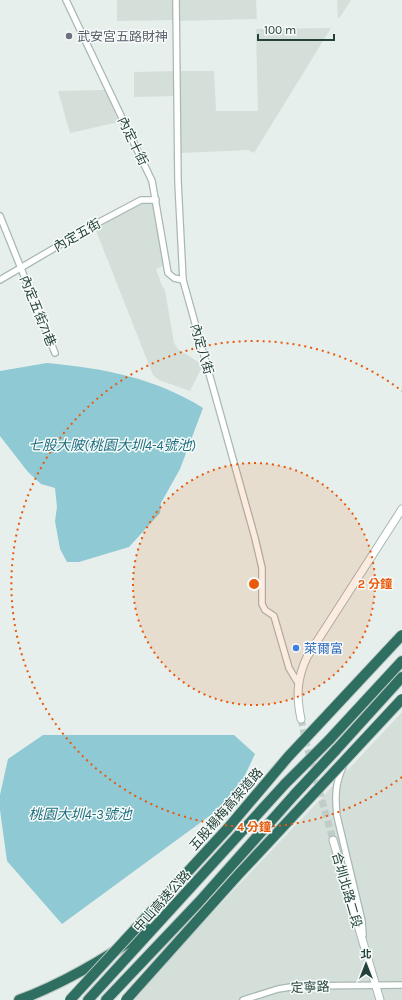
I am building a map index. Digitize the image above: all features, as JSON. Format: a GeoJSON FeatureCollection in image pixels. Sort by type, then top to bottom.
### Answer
{"type":"FeatureCollection","features":[{"type":"Feature","properties":{"kind":"highway","name":"五股楊梅高架道路"},"geometry":{"type":"LineString","coordinates":[[70,1000],[228,828],[288,757],[402,635]]}},
{"type":"Feature","properties":{"kind":"highway","name":"中山高速公路"},"geometry":{"type":"LineString","coordinates":[[88,1000],[286,784],[402,661]]}},
{"type":"Feature","properties":{"kind":"highway","name":"中山高速公路"},"geometry":{"type":"LineString","coordinates":[[106,1000],[199,902],[402,677]]}},
{"type":"Feature","properties":{"kind":"highway"},"geometry":{"type":"LineString","coordinates":[[126,1000],[238,875],[402,699]]}},
{"type":"Feature","properties":{"kind":"highway"},"geometry":{"type":"LineString","coordinates":[[20,1000],[50,988],[127,944],[164,918]]}},
{"type":"Feature","properties":{"kind":"street","name":"內定十街"},"geometry":{"type":"LineString","coordinates":[[66,0],[152,181],[168,273],[174,278],[183,280]]}},
{"type":"Feature","properties":{"kind":"street","name":"內定八街"},"geometry":{"type":"LineString","coordinates":[[176,0],[178,182],[183,280],[255,538],[262,568],[262,604],[265,610],[274,616],[289,668],[298,683]]}},
{"type":"Feature","properties":{"kind":"street","name":"內定五街"},"geometry":{"type":"LineString","coordinates":[[0,280],[92,226],[141,200],[156,200]]}},
{"type":"Feature","properties":{"kind":"street","name":"內定五街71巷"},"geometry":{"type":"LineString","coordinates":[[0,216],[55,353]]}},
{"type":"Feature","properties":{"kind":"street"},"geometry":{"type":"LineString","coordinates":[[301,719],[297,698],[298,683],[307,657],[402,509]]}},
{"type":"Feature","properties":{"kind":"street"},"geometry":{"type":"LineString","coordinates":[[363,945],[362,921],[337,816],[335,798],[337,779],[356,741],[402,694]]}},
{"type":"Feature","properties":{"kind":"street","name":"合圳北路二段"},"geometry":{"type":"LineString","coordinates":[[333,840],[380,1000]]}},
{"type":"Feature","properties":{"kind":"street"},"geometry":{"type":"LineString","coordinates":[[350,898],[352,895],[353,883]]}},
{"type":"Feature","properties":{"kind":"street","name":"定寧路"},"geometry":{"type":"LineString","coordinates":[[243,1000],[278,989],[297,986],[402,985]]}},
{"type":"Feature","properties":{"kind":"shaded area"},"geometry":{"type":"Polygon","coordinates":[[[117,0],[174,0],[175,20],[117,21],[117,0]]]}},
{"type":"Feature","properties":{"kind":"shaded area"},"geometry":{"type":"Polygon","coordinates":[[[179,0],[256,0],[257,19],[179,21],[179,0]]]}},
{"type":"Feature","properties":{"kind":"shaded area"},"geometry":{"type":"Polygon","coordinates":[[[337,0],[351,0],[338,18],[337,0]]]}},
{"type":"Feature","properties":{"kind":"shaded area"},"geometry":{"type":"Polygon","coordinates":[[[331,28],[254,153],[248,150],[181,153],[181,71],[214,71],[216,111],[258,111],[256,29],[331,28]]]}},
{"type":"Feature","properties":{"kind":"shaded area"},"geometry":{"type":"Polygon","coordinates":[[[177,71],[178,96],[134,97],[134,72],[177,71]]]}},
{"type":"Feature","properties":{"kind":"shaded area"},"geometry":{"type":"Polygon","coordinates":[[[105,90],[119,122],[70,133],[58,91],[105,90]]]}},
{"type":"Feature","properties":{"kind":"shaded area"},"geometry":{"type":"Polygon","coordinates":[[[136,204],[153,204],[156,206],[165,265],[156,269],[165,290],[174,343],[178,349],[203,365],[190,391],[159,380],[153,375],[95,228],[136,204]]]}},
{"type":"Feature","properties":{"kind":"shaded area"},"geometry":{"type":"Polygon","coordinates":[[[402,712],[402,1000],[129,1000],[312,808],[402,712]]]}},
{"type":"Feature","properties":{"kind":"water","name":"七股大陂(桃園大圳4-4號池)"},"geometry":{"type":"Polygon","coordinates":[[[47,363],[88,368],[128,376],[167,389],[203,408],[180,469],[161,503],[160,513],[129,547],[79,562],[67,562],[60,549],[55,521],[57,507],[55,488],[41,484],[28,472],[0,436],[0,371],[47,363]]]}},
{"type":"Feature","properties":{"kind":"water","name":"桃園大圳4-3號池"},"geometry":{"type":"Polygon","coordinates":[[[43,735],[234,735],[255,754],[234,798],[62,924],[7,861],[0,810],[0,795],[8,759],[43,735]]]}},
{"type":"Feature","properties":{"kind":"tunnel"},"geometry":{"type":"LineString","coordinates":[[301,719],[306,743],[333,840]]}},
{"type":"Feature","properties":{"kind":"place","name":"武安宮五路財神"},"geometry":{"type":"Point","coordinates":[69,36]}},
{"type":"Feature","properties":{"kind":"place","name":"萊爾富"},"geometry":{"type":"Point","coordinates":[296,648]}}]}
